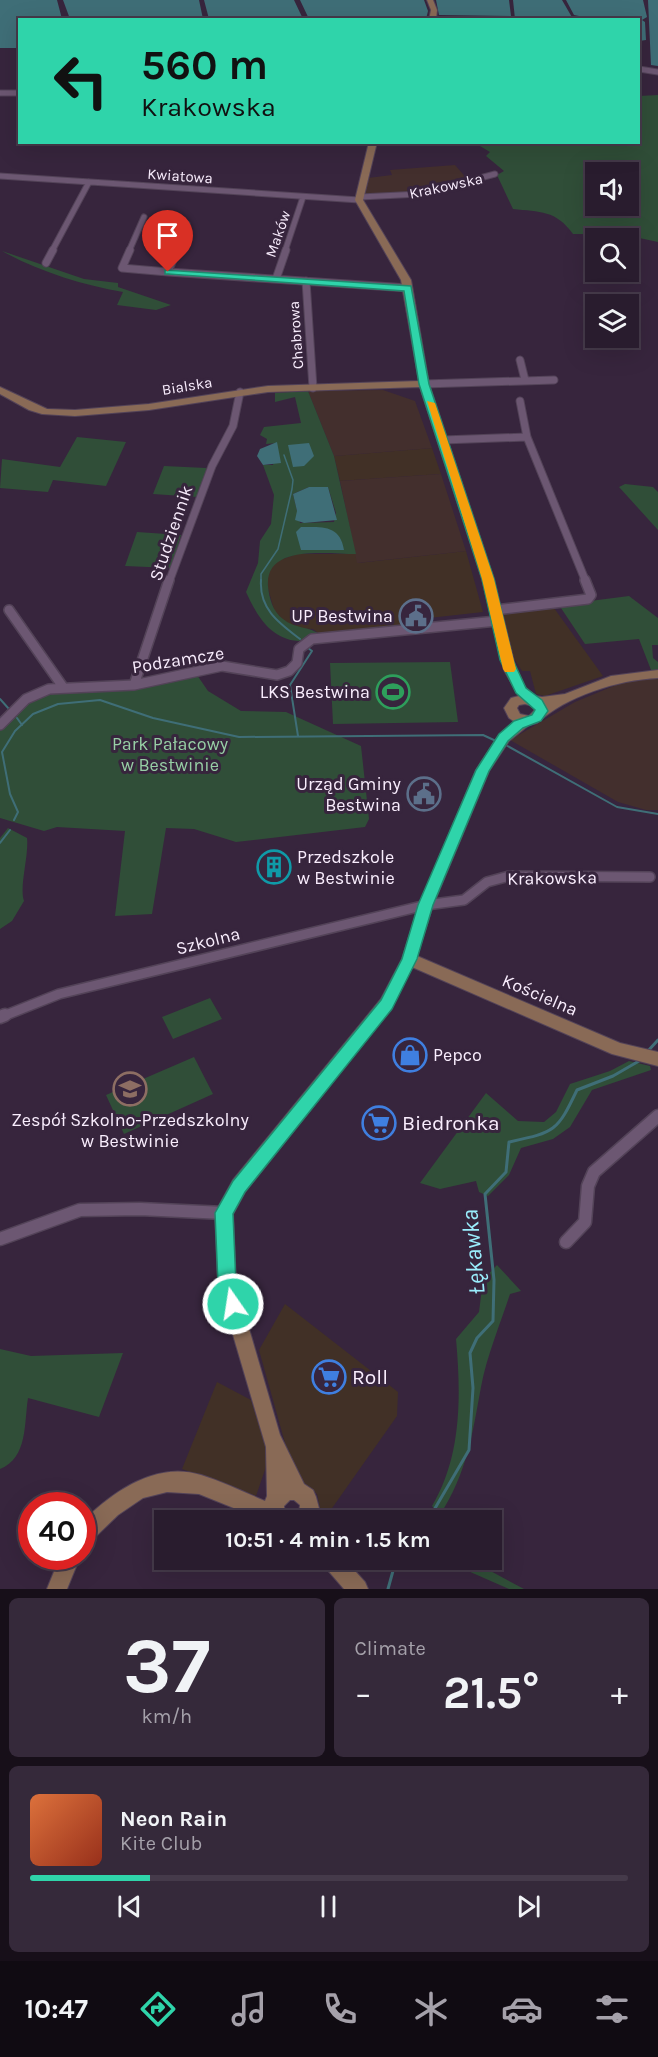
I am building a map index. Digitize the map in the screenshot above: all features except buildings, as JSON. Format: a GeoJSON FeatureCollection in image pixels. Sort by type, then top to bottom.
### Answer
{"type":"FeatureCollection","features":[{"type":"Feature","properties":{"kind":"street"},"geometry":{"type":"LineString","coordinates":[[430,0],[434,10],[432,18]]}},
{"type":"Feature","properties":{"kind":"street"},"geometry":{"type":"LineString","coordinates":[[640,69],[658,72]]}},
{"type":"Feature","properties":{"kind":"street"},"geometry":{"type":"LineString","coordinates":[[0,93],[18,93]]}},
{"type":"Feature","properties":{"kind":"street"},"geometry":{"type":"LineString","coordinates":[[373,144],[360,199],[402,273],[408,288],[419,384],[554,380]]}},
{"type":"Feature","properties":{"kind":"street","name":"Krakowska"},"geometry":{"type":"LineString","coordinates":[[360,199],[420,194],[495,174]]}},
{"type":"Feature","properties":{"kind":"street","name":"Kwiatowa"},"geometry":{"type":"LineString","coordinates":[[0,176],[360,199]]}},
{"type":"Feature","properties":{"kind":"street"},"geometry":{"type":"LineString","coordinates":[[46,263],[88,182]]}},
{"type":"Feature","properties":{"kind":"street","name":"Maków"},"geometry":{"type":"LineString","coordinates":[[276,279],[303,197]]}},
{"type":"Feature","properties":{"kind":"street"},"geometry":{"type":"LineString","coordinates":[[144,217],[122,268],[408,288]]}},
{"type":"Feature","properties":{"kind":"street"},"geometry":{"type":"LineString","coordinates":[[168,272],[187,224]]}},
{"type":"Feature","properties":{"kind":"street","name":"Chabrowa"},"geometry":{"type":"LineString","coordinates":[[306,281],[313,388]]}},
{"type":"Feature","properties":{"kind":"street"},"geometry":{"type":"LineString","coordinates":[[520,360],[525,380]]}},
{"type":"Feature","properties":{"kind":"street","name":"Bialska"},"geometry":{"type":"LineString","coordinates":[[0,390],[33,408],[75,413],[149,407],[240,392],[419,384],[429,398],[443,440]]}},
{"type":"Feature","properties":{"kind":"street","name":"Studziennik"},"geometry":{"type":"LineString","coordinates":[[134,685],[185,533],[212,466],[232,426],[240,392]]}},
{"type":"Feature","properties":{"kind":"street"},"geometry":{"type":"LineString","coordinates":[[310,1510],[309,1499],[296,1489],[274,1442],[227,1284],[224,1213],[239,1186],[386,1004],[409,959],[426,905],[468,801],[501,742],[513,707],[510,669],[488,579],[443,440],[527,437],[520,401]]}},
{"type":"Feature","properties":{"kind":"street","name":"Podzamcze"},"geometry":{"type":"LineString","coordinates":[[0,725],[26,699],[38,692],[63,687],[134,685],[222,666],[278,675],[289,671],[297,663],[299,650],[312,639],[496,616],[588,599],[591,595],[527,437]]}},
{"type":"Feature","properties":{"kind":"street"},"geometry":{"type":"LineString","coordinates":[[9,610],[63,687]]}},
{"type":"Feature","properties":{"kind":"street"},"geometry":{"type":"LineString","coordinates":[[510,669],[520,690],[540,706],[540,715]]}},
{"type":"Feature","properties":{"kind":"street"},"geometry":{"type":"LineString","coordinates":[[501,742],[526,720],[572,697],[625,676],[658,674]]}},
{"type":"Feature","properties":{"kind":"street"},"geometry":{"type":"LineString","coordinates":[[513,707],[532,700],[542,702],[572,697]]}},
{"type":"Feature","properties":{"kind":"street"},"geometry":{"type":"LineString","coordinates":[[513,707],[526,720]]}},
{"type":"Feature","properties":{"kind":"street","name":"Krakowska"},"geometry":{"type":"LineString","coordinates":[[426,905],[464,900],[487,882],[508,876],[650,877]]}},
{"type":"Feature","properties":{"kind":"street","name":"Szkolna"},"geometry":{"type":"LineString","coordinates":[[0,1017],[59,994],[426,905]]}},
{"type":"Feature","properties":{"kind":"street","name":"Kościelna"},"geometry":{"type":"LineString","coordinates":[[409,959],[648,1057]]}},
{"type":"Feature","properties":{"kind":"street"},"geometry":{"type":"LineString","coordinates":[[566,1242],[585,1222],[588,1186],[594,1172],[658,1116]]}},
{"type":"Feature","properties":{"kind":"street"},"geometry":{"type":"LineString","coordinates":[[0,1239],[80,1210],[140,1209],[224,1213]]}},
{"type":"Feature","properties":{"kind":"street"},"geometry":{"type":"LineString","coordinates":[[274,1442],[275,1510]]}},
{"type":"Feature","properties":{"kind":"street"},"geometry":{"type":"LineString","coordinates":[[96,1520],[139,1490],[167,1482],[198,1484],[272,1510]]}},
{"type":"Feature","properties":{"kind":"street"},"geometry":{"type":"LineString","coordinates":[[275,1510],[285,1490],[296,1489]]}},
{"type":"Feature","properties":{"kind":"street"},"geometry":{"type":"LineString","coordinates":[[57,1589],[65,1570]]}},
{"type":"Feature","properties":{"kind":"street"},"geometry":{"type":"LineString","coordinates":[[340,1570],[358,1589]]}},
{"type":"Feature","properties":{"kind":"shaded area"},"geometry":{"type":"Polygon","coordinates":[[[0,0],[57,0],[62,18],[18,18],[18,48],[0,48],[0,0]]]}},
{"type":"Feature","properties":{"kind":"shaded area"},"geometry":{"type":"Polygon","coordinates":[[[63,0],[199,0],[203,18],[70,18],[63,0]]]}},
{"type":"Feature","properties":{"kind":"shaded area"},"geometry":{"type":"Polygon","coordinates":[[[204,0],[294,0],[303,18],[209,18],[204,0]]]}},
{"type":"Feature","properties":{"kind":"shaded area"},"geometry":{"type":"Polygon","coordinates":[[[300,0],[424,0],[428,11],[426,18],[309,18],[300,0]]]}},
{"type":"Feature","properties":{"kind":"shaded area"},"geometry":{"type":"Polygon","coordinates":[[[436,0],[509,0],[511,16],[439,15],[436,0]]]}},
{"type":"Feature","properties":{"kind":"shaded area"},"geometry":{"type":"Polygon","coordinates":[[[513,0],[562,0],[572,18],[515,18],[513,0]]]}},
{"type":"Feature","properties":{"kind":"shaded area"},"geometry":{"type":"Polygon","coordinates":[[[566,0],[643,0],[647,17],[642,20],[645,22],[646,40],[640,41],[640,18],[578,18],[579,16],[574,15],[566,0]]]}},
{"type":"Feature","properties":{"kind":"shaded area"},"geometry":{"type":"Polygon","coordinates":[[[648,0],[658,0],[658,66],[651,65],[648,0]]]}},
{"type":"Feature","properties":{"kind":"shaded area"},"geometry":{"type":"Polygon","coordinates":[[[455,165],[469,181],[420,194],[363,196],[368,178],[392,175],[390,170],[455,165]]]}},
{"type":"Feature","properties":{"kind":"shaded area"},"geometry":{"type":"Polygon","coordinates":[[[383,390],[415,401],[432,448],[334,456],[308,391],[383,390]]]}},
{"type":"Feature","properties":{"kind":"shaded area"},"geometry":{"type":"Polygon","coordinates":[[[277,442],[281,463],[263,465],[257,456],[260,449],[277,442]]]}},
{"type":"Feature","properties":{"kind":"shaded area"},"geometry":{"type":"Polygon","coordinates":[[[309,443],[314,456],[304,466],[293,467],[288,445],[309,443]]]}},
{"type":"Feature","properties":{"kind":"shaded area"},"geometry":{"type":"Polygon","coordinates":[[[432,448],[441,474],[340,481],[334,456],[432,448]]]}},
{"type":"Feature","properties":{"kind":"shaded area"},"geometry":{"type":"Polygon","coordinates":[[[441,474],[466,551],[357,563],[340,481],[441,474]]]}},
{"type":"Feature","properties":{"kind":"shaded area"},"geometry":{"type":"Polygon","coordinates":[[[309,487],[328,487],[337,520],[304,523],[295,520],[297,511],[293,494],[309,487]]]}},
{"type":"Feature","properties":{"kind":"shaded area"},"geometry":{"type":"Polygon","coordinates":[[[301,527],[329,529],[339,536],[344,550],[301,550],[296,532],[301,527]]]}},
{"type":"Feature","properties":{"kind":"shaded area"},"geometry":{"type":"Polygon","coordinates":[[[466,551],[483,612],[402,621],[403,626],[321,635],[313,629],[296,628],[283,620],[274,610],[268,588],[268,570],[274,562],[297,554],[356,554],[358,563],[466,551]]]}},
{"type":"Feature","properties":{"kind":"shaded area"},"geometry":{"type":"Polygon","coordinates":[[[554,608],[603,676],[545,696],[536,694],[530,671],[522,671],[512,655],[503,613],[554,608]]]}},
{"type":"Feature","properties":{"kind":"shaded area"},"geometry":{"type":"Polygon","coordinates":[[[633,678],[658,678],[658,810],[646,810],[618,802],[510,740],[575,702],[633,678]]]}},
{"type":"Feature","properties":{"kind":"shaded area"},"geometry":{"type":"Polygon","coordinates":[[[285,1304],[398,1392],[397,1416],[331,1510],[321,1510],[317,1494],[294,1475],[259,1350],[285,1304]]]}},
{"type":"Feature","properties":{"kind":"shaded area"},"geometry":{"type":"Polygon","coordinates":[[[217,1382],[251,1400],[269,1458],[256,1496],[182,1469],[217,1382]]]}},
{"type":"Feature","properties":{"kind":"green space"},"geometry":{"type":"Polygon","coordinates":[[[658,95],[658,242],[639,238],[639,228],[585,228],[585,234],[573,234],[554,216],[513,209],[497,175],[504,171],[486,156],[490,152],[477,144],[640,144],[640,96],[658,95]]]}},
{"type":"Feature","properties":{"kind":"green space"},"geometry":{"type":"Polygon","coordinates":[[[2,251],[84,279],[118,283],[118,287],[171,305],[156,310],[117,305],[123,292],[61,276],[30,265],[2,251]]]}},
{"type":"Feature","properties":{"kind":"green space"},"geometry":{"type":"Polygon","coordinates":[[[308,391],[334,456],[356,554],[300,554],[276,563],[270,573],[268,586],[272,604],[277,613],[288,622],[321,635],[300,641],[279,636],[265,624],[254,609],[246,592],[258,563],[260,541],[271,524],[274,495],[263,465],[273,465],[277,443],[266,444],[267,439],[260,435],[264,427],[301,423],[295,397],[275,402],[275,393],[308,391]],[[309,487],[293,494],[300,523],[334,522],[336,513],[328,487],[309,487]]]}},
{"type":"Feature","properties":{"kind":"green space"},"geometry":{"type":"Polygon","coordinates":[[[77,437],[126,442],[106,486],[53,480],[48,492],[0,488],[2,459],[60,467],[77,437]]]}},
{"type":"Feature","properties":{"kind":"green space"},"geometry":{"type":"Polygon","coordinates":[[[164,466],[206,468],[207,471],[197,497],[153,494],[164,466]]]}},
{"type":"Feature","properties":{"kind":"green space"},"geometry":{"type":"Polygon","coordinates":[[[625,484],[653,487],[658,492],[658,530],[619,487],[625,484]]]}},
{"type":"Feature","properties":{"kind":"green space"},"geometry":{"type":"Polygon","coordinates":[[[137,532],[181,535],[171,568],[125,566],[137,532]]]}},
{"type":"Feature","properties":{"kind":"green space"},"geometry":{"type":"Polygon","coordinates":[[[629,596],[658,618],[658,645],[652,645],[653,658],[658,662],[658,670],[651,670],[639,639],[585,644],[559,605],[629,596]]]}},
{"type":"Feature","properties":{"kind":"green space","name":"LKS Bestwina"},"geometry":{"type":"Polygon","coordinates":[[[450,662],[458,722],[333,724],[330,663],[450,662]]]}},
{"type":"Feature","properties":{"kind":"green space","name":"Park Pałacowy w Bestwinie"},"geometry":{"type":"Polygon","coordinates":[[[197,675],[208,691],[241,711],[286,712],[361,746],[369,819],[365,827],[236,842],[194,829],[166,828],[152,914],[115,916],[125,831],[57,827],[44,831],[0,818],[0,730],[26,704],[43,695],[85,686],[197,675]]]}},
{"type":"Feature","properties":{"kind":"green space"},"geometry":{"type":"Polygon","coordinates":[[[8,828],[27,838],[24,901],[12,921],[0,929],[0,838],[8,828]]]}},
{"type":"Feature","properties":{"kind":"green space"},"geometry":{"type":"Polygon","coordinates":[[[210,998],[222,1019],[173,1039],[162,1017],[210,998]]]}},
{"type":"Feature","properties":{"kind":"green space"},"geometry":{"type":"Polygon","coordinates":[[[194,1057],[213,1094],[124,1134],[106,1095],[194,1057]]]}},
{"type":"Feature","properties":{"kind":"green space"},"geometry":{"type":"Polygon","coordinates":[[[629,1061],[650,1066],[651,1070],[592,1090],[570,1127],[553,1139],[521,1148],[509,1175],[488,1196],[479,1192],[476,1181],[440,1189],[420,1183],[486,1093],[518,1121],[544,1122],[556,1112],[570,1084],[610,1071],[629,1061]]]}},
{"type":"Feature","properties":{"kind":"green space"},"geometry":{"type":"Polygon","coordinates":[[[497,1265],[521,1291],[510,1294],[487,1363],[471,1438],[457,1484],[443,1510],[436,1510],[432,1506],[449,1467],[457,1425],[459,1382],[456,1339],[479,1312],[483,1280],[497,1265]]]}},
{"type":"Feature","properties":{"kind":"green space"},"geometry":{"type":"Polygon","coordinates":[[[0,1349],[31,1356],[123,1353],[99,1417],[28,1398],[25,1429],[20,1448],[16,1457],[0,1469],[0,1349]]]}},
{"type":"Feature","properties":{"kind":"green space"},"geometry":{"type":"Polygon","coordinates":[[[466,1570],[489,1570],[524,1589],[509,1589],[466,1570]]]}},
{"type":"Feature","properties":{"kind":"waterway"},"geometry":{"type":"LineString","coordinates":[[284,455],[293,480],[292,489],[278,549],[261,574],[261,590],[263,599],[272,614],[300,639]]}},
{"type":"Feature","properties":{"kind":"waterway"},"geometry":{"type":"LineString","coordinates":[[298,736],[290,685],[312,651],[308,648]]}},
{"type":"Feature","properties":{"kind":"waterway"},"geometry":{"type":"LineString","coordinates":[[0,699],[9,709]]}},
{"type":"Feature","properties":{"kind":"waterway"},"geometry":{"type":"LineString","coordinates":[[22,725],[33,714],[58,704],[100,700],[153,718],[239,737],[483,735],[496,741]]}},
{"type":"Feature","properties":{"kind":"waterway"},"geometry":{"type":"LineString","coordinates":[[17,718],[22,725]]}},
{"type":"Feature","properties":{"kind":"waterway"},"geometry":{"type":"LineString","coordinates":[[14,820],[18,812],[10,794],[2,752],[22,725]]}},
{"type":"Feature","properties":{"kind":"waterway"},"geometry":{"type":"LineString","coordinates":[[504,744],[617,807],[658,814]]}},
{"type":"Feature","properties":{"kind":"waterway"},"geometry":{"type":"LineString","coordinates":[[0,843],[10,830]]}},
{"type":"Feature","properties":{"kind":"waterway","name":"Łękawka"},"geometry":{"type":"LineString","coordinates":[[647,1052],[658,1040]]}},
{"type":"Feature","properties":{"kind":"waterway","name":"Łękawka"},"geometry":{"type":"LineString","coordinates":[[434,1510],[469,1450],[473,1388],[470,1353],[477,1338],[493,1321],[494,1280],[485,1194],[506,1172],[509,1142],[536,1136],[553,1128],[559,1122],[577,1090],[613,1076],[639,1061]]}},
{"type":"Feature","properties":{"kind":"waterway","name":"Łękawka"},"geometry":{"type":"LineString","coordinates":[[388,1589],[393,1570]]}},
{"type":"Feature","properties":{"kind":"slow traffic"},"geometry":{"type":"LineString","coordinates":[[430,403],[488,579],[510,669]]}},
{"type":"Feature","properties":{"kind":"place","name":"UP Bestwina"},"geometry":{"type":"Point","coordinates":[416,616]}},
{"type":"Feature","properties":{"kind":"place","name":"LKS Bestwina"},"geometry":{"type":"Point","coordinates":[393,692]}},
{"type":"Feature","properties":{"kind":"place","name":"Urząd Gminy Bestwina"},"geometry":{"type":"Point","coordinates":[424,794]}},
{"type":"Feature","properties":{"kind":"place","name":"Przedszkole w Bestwinie"},"geometry":{"type":"Point","coordinates":[274,867]}},
{"type":"Feature","properties":{"kind":"place","name":"Pepco"},"geometry":{"type":"Point","coordinates":[410,1055]}},
{"type":"Feature","properties":{"kind":"place","name":"Zespół Szkolno-Przedszkolny w Bestwinie"},"geometry":{"type":"Point","coordinates":[130,1089]}},
{"type":"Feature","properties":{"kind":"place","name":"Biedronka"},"geometry":{"type":"Point","coordinates":[379,1123]}},
{"type":"Feature","properties":{"kind":"place","name":"Roll"},"geometry":{"type":"Point","coordinates":[329,1377]}},
{"type":"Feature","properties":{"kind":"route"},"geometry":{"type":"LineString","coordinates":[[168,272],[408,288],[424,384],[488,579],[506,660],[520,690],[537,703],[542,711],[537,718],[519,724],[504,738],[483,770],[426,905],[409,959],[386,1004],[239,1186],[224,1213],[227,1284],[233,1304]]}}]}
